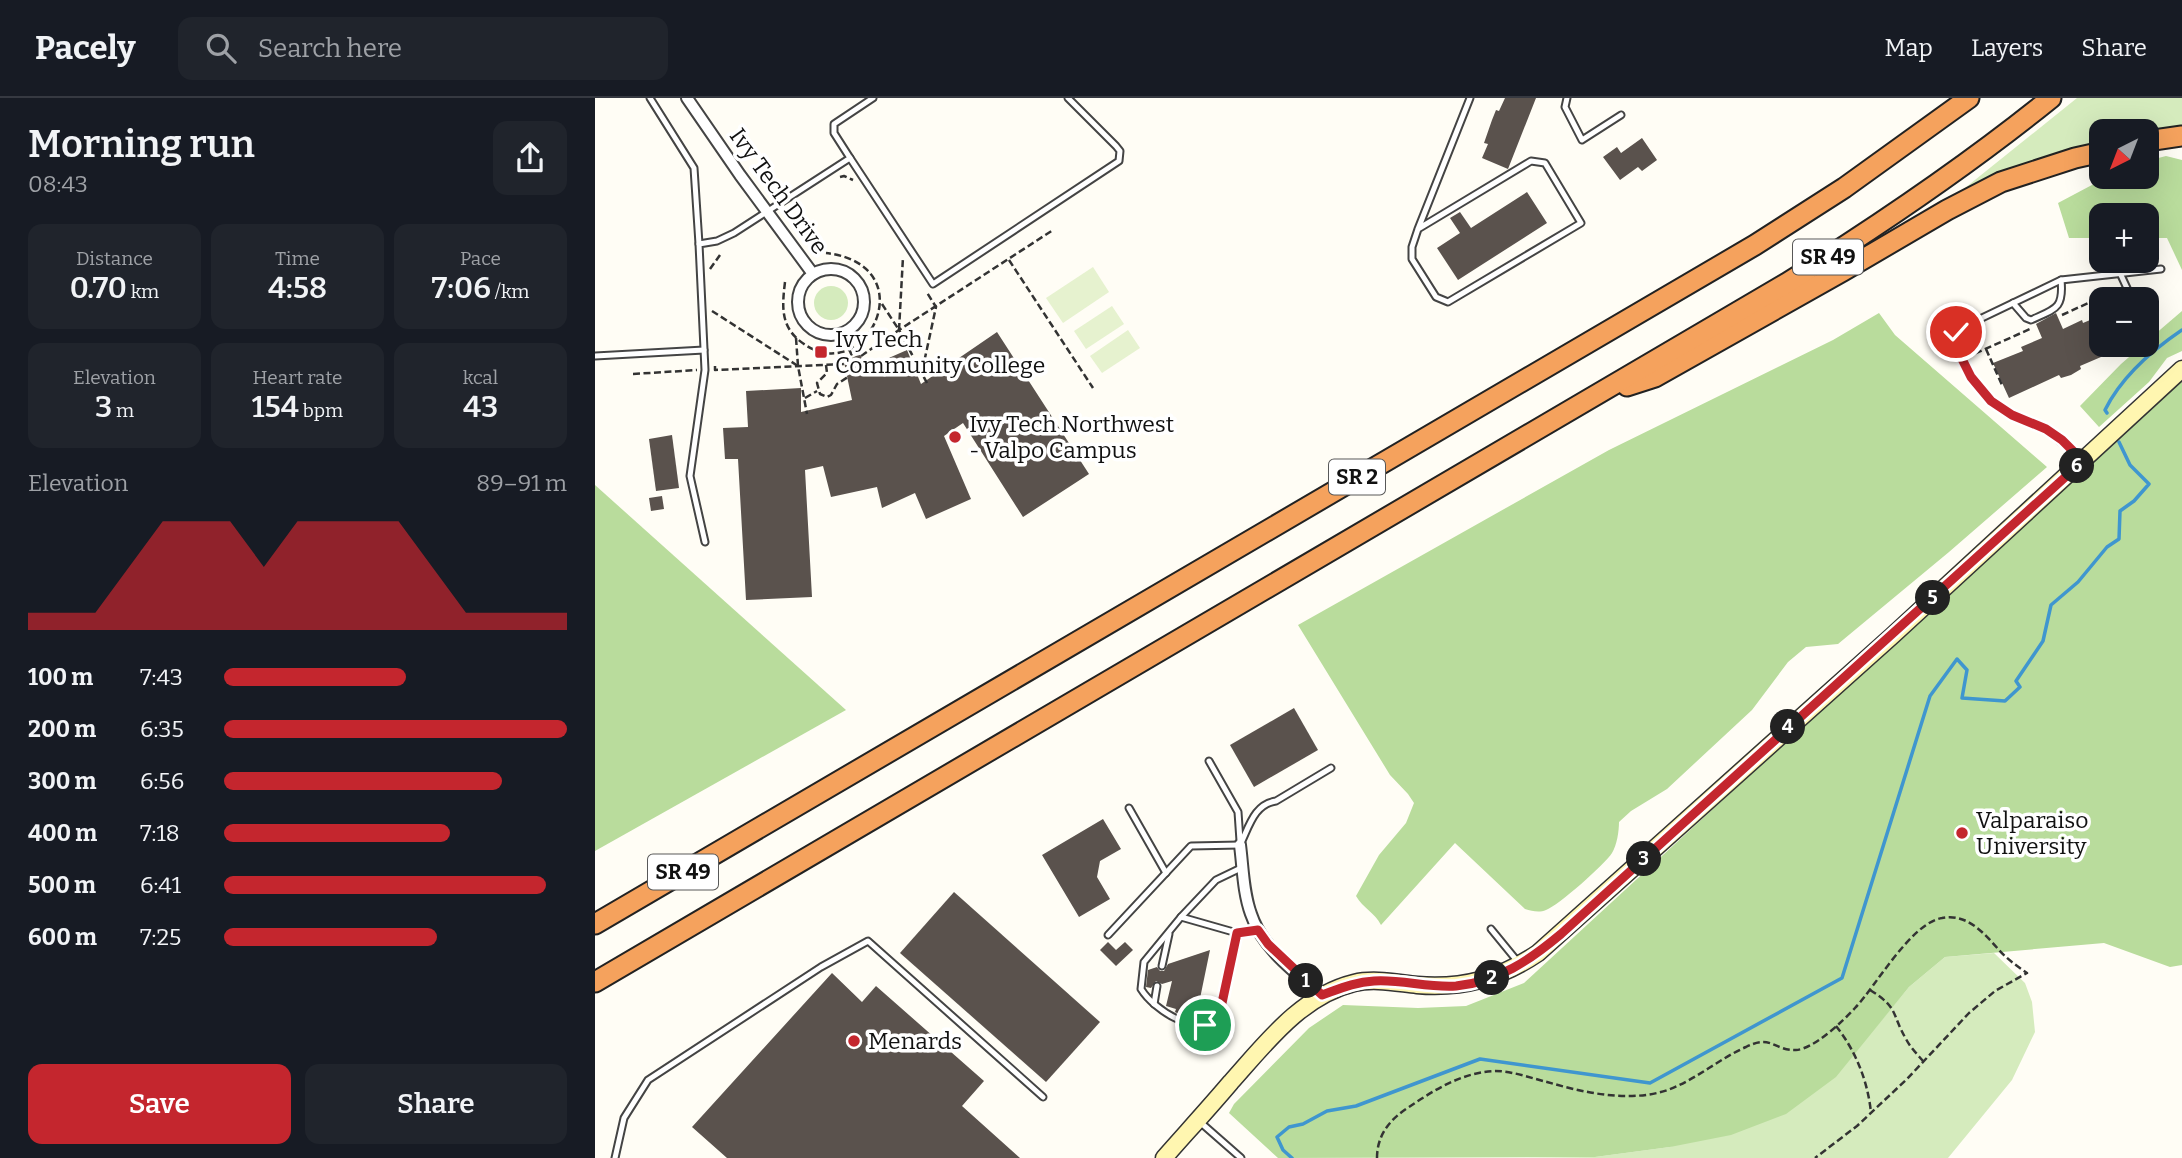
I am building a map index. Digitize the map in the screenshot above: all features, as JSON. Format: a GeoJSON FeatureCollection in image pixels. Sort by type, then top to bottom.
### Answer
{"type":"FeatureCollection","features":[{"type":"Feature","properties":{"kind":"highway","name":"SR 2"},"geometry":{"type":"LineString","coordinates":[[595,908],[682,860],[771,821],[1755,245],[1844,188],[1937,123],[1957,98]]}},
{"type":"Feature","properties":{"kind":"highway"},"geometry":{"type":"LineString","coordinates":[[1937,123],[1969,98]]}},
{"type":"Feature","properties":{"kind":"highway","name":"SR 49"},"geometry":{"type":"LineString","coordinates":[[1593,397],[1787,283],[1896,215],[2051,98]]}},
{"type":"Feature","properties":{"kind":"highway"},"geometry":{"type":"LineString","coordinates":[[2159,139],[2182,136]]}},
{"type":"Feature","properties":{"kind":"highway","name":"SR 2"},"geometry":{"type":"LineString","coordinates":[[600,980],[1593,397],[1655,377],[2000,182],[2089,155]]}},
{"type":"Feature","properties":{"kind":"highway","name":"SR 49"},"geometry":{"type":"LineString","coordinates":[[595,924],[771,821]]}},
{"type":"Feature","properties":{"kind":"street","name":"Ivy Tech Drive"},"geometry":{"type":"LineString","coordinates":[[688,98],[813,274]]}},
{"type":"Feature","properties":{"kind":"street","name":"Ivy Tech Drive"},"geometry":{"type":"LineString","coordinates":[[835,269],[855,279],[861,288],[863,309],[860,319],[844,333],[834,336],[813,331],[799,314],[799,291],[804,281],[813,274],[835,269]]}},
{"type":"Feature","properties":{"kind":"street"},"geometry":{"type":"LineString","coordinates":[[1164,1158],[1269,1039],[1322,995],[1353,983],[1377,981],[1455,986],[1481,981],[1520,966],[1538,953],[2182,369]]}},
{"type":"Feature","properties":{"kind":"street"},"geometry":{"type":"LineString","coordinates":[[1240,845],[1247,900],[1258,930],[1268,944],[1322,995]]}},
{"type":"Feature","properties":{"kind":"lane"},"geometry":{"type":"LineString","coordinates":[[650,98],[694,168],[705,370],[690,476],[705,541]]}},
{"type":"Feature","properties":{"kind":"lane"},"geometry":{"type":"LineString","coordinates":[[873,98],[834,124],[834,133],[933,284],[1119,161],[1116,146],[1068,98]]}},
{"type":"Feature","properties":{"kind":"lane"},"geometry":{"type":"LineString","coordinates":[[1419,229],[1531,162],[1545,163],[1581,223],[1448,302],[1436,297],[1412,259],[1412,247],[1419,229],[1470,98]]}},
{"type":"Feature","properties":{"kind":"lane"},"geometry":{"type":"LineString","coordinates":[[1567,98],[1565,107],[1583,140],[1621,115]]}},
{"type":"Feature","properties":{"kind":"lane"},"geometry":{"type":"LineString","coordinates":[[699,244],[717,241],[734,233],[850,158]]}},
{"type":"Feature","properties":{"kind":"lane"},"geometry":{"type":"LineString","coordinates":[[2083,461],[2062,440],[2046,429],[2012,415],[1991,401],[1971,377],[1955,345],[1956,332],[2061,280],[2120,273],[2126,287]]}},
{"type":"Feature","properties":{"kind":"lane"},"geometry":{"type":"LineString","coordinates":[[2013,303],[2031,320],[2056,309],[2060,303],[2061,280]]}},
{"type":"Feature","properties":{"kind":"lane"},"geometry":{"type":"LineString","coordinates":[[595,356],[704,350]]}},
{"type":"Feature","properties":{"kind":"lane"},"geometry":{"type":"LineString","coordinates":[[1209,761],[1238,812],[1240,845]]}},
{"type":"Feature","properties":{"kind":"lane"},"geometry":{"type":"LineString","coordinates":[[1240,845],[1256,812],[1267,802],[1276,801],[1331,768]]}},
{"type":"Feature","properties":{"kind":"lane"},"geometry":{"type":"LineString","coordinates":[[1129,808],[1166,873]]}},
{"type":"Feature","properties":{"kind":"lane"},"geometry":{"type":"LineString","coordinates":[[1108,935],[1191,846],[1240,845]]}},
{"type":"Feature","properties":{"kind":"lane"},"geometry":{"type":"LineString","coordinates":[[1237,933],[1219,1017],[1212,1024],[1174,1019],[1140,989],[1144,962],[1170,930],[1216,880],[1243,867]]}},
{"type":"Feature","properties":{"kind":"lane"},"geometry":{"type":"LineString","coordinates":[[1181,917],[1237,933],[1258,930]]}},
{"type":"Feature","properties":{"kind":"lane"},"geometry":{"type":"LineString","coordinates":[[1491,929],[1520,966]]}},
{"type":"Feature","properties":{"kind":"lane"},"geometry":{"type":"LineString","coordinates":[[1162,966],[1170,930]]}},
{"type":"Feature","properties":{"kind":"lane"},"geometry":{"type":"LineString","coordinates":[[615,1158],[624,1118],[648,1080],[821,967],[868,941],[1043,1097]]}},
{"type":"Feature","properties":{"kind":"lane"},"geometry":{"type":"LineString","coordinates":[[1154,1004],[1157,986]]}},
{"type":"Feature","properties":{"kind":"lane"},"geometry":{"type":"LineString","coordinates":[[1198,1120],[1241,1158]]}},
{"type":"Feature","properties":{"kind":"path"},"geometry":{"type":"LineString","coordinates":[[861,356],[1053,230]]}},
{"type":"Feature","properties":{"kind":"path"},"geometry":{"type":"LineString","coordinates":[[826,253],[853,260],[874,276],[881,302],[927,383]]}},
{"type":"Feature","properties":{"kind":"path"},"geometry":{"type":"LineString","coordinates":[[709,276],[712,264],[720,255]]}},
{"type":"Feature","properties":{"kind":"path"},"geometry":{"type":"LineString","coordinates":[[899,330],[903,257]]}},
{"type":"Feature","properties":{"kind":"path"},"geometry":{"type":"LineString","coordinates":[[1009,260],[1093,388]]}},
{"type":"Feature","properties":{"kind":"path"},"geometry":{"type":"LineString","coordinates":[[785,282],[782,314],[785,323],[796,338],[810,348],[825,353],[840,352],[863,341],[873,329],[881,302]]}},
{"type":"Feature","properties":{"kind":"path"},"geometry":{"type":"LineString","coordinates":[[919,369],[923,367],[936,307]]}},
{"type":"Feature","properties":{"kind":"path"},"geometry":{"type":"LineString","coordinates":[[712,322],[711,310],[798,366]]}},
{"type":"Feature","properties":{"kind":"path"},"geometry":{"type":"LineString","coordinates":[[796,338],[807,414]]}},
{"type":"Feature","properties":{"kind":"path"},"geometry":{"type":"LineString","coordinates":[[849,349],[853,358]]}},
{"type":"Feature","properties":{"kind":"path"},"geometry":{"type":"LineString","coordinates":[[1986,349],[2002,385]]}},
{"type":"Feature","properties":{"kind":"path"},"geometry":{"type":"LineString","coordinates":[[715,358],[715,370],[845,364]]}},
{"type":"Feature","properties":{"kind":"path"},"geometry":{"type":"LineString","coordinates":[[817,391],[818,381],[827,373],[827,365]]}},
{"type":"Feature","properties":{"kind":"path"},"geometry":{"type":"LineString","coordinates":[[633,374],[697,370]]}},
{"type":"Feature","properties":{"kind":"path"},"geometry":{"type":"LineString","coordinates":[[817,391],[823,396],[831,395],[837,384],[848,377]]}},
{"type":"Feature","properties":{"kind":"path"},"geometry":{"type":"LineString","coordinates":[[804,398],[817,391]]}},
{"type":"Feature","properties":{"kind":"path"},"geometry":{"type":"LineString","coordinates":[[1377,1158],[1377,1147],[1387,1125],[1396,1116],[1449,1082],[1471,1075],[1496,1071],[1605,1095],[1657,1093],[1684,1083],[1746,1046],[1764,1040],[1796,1050],[1809,1047],[1836,1026],[1863,999],[1903,947],[1928,924],[1941,918],[1956,917],[1975,925],[1989,937],[1999,951],[2027,974],[1986,998],[1871,1113],[1815,1158]]}},
{"type":"Feature","properties":{"kind":"path"},"geometry":{"type":"LineString","coordinates":[[1870,989],[1886,1000],[1895,1011],[1904,1037],[1923,1061]]}},
{"type":"Feature","properties":{"kind":"path"},"geometry":{"type":"LineString","coordinates":[[1836,1026],[1849,1045],[1863,1076],[1869,1091],[1871,1113]]}},
{"type":"Feature","properties":{"kind":"green space"},"geometry":{"type":"Polygon","coordinates":[[[2077,98],[2182,98],[2182,129],[2159,130],[2159,119],[2089,119],[2089,145],[2052,155],[1950,200],[2077,98]]]}},
{"type":"Feature","properties":{"kind":"green space"},"geometry":{"type":"Polygon","coordinates":[[[2166,156],[2182,160],[2182,270],[2167,238],[2159,238],[2159,203],[2089,203],[2089,238],[2069,238],[2058,203],[2089,187],[2089,189],[2159,189],[2159,158],[2166,156]]]}},
{"type":"Feature","properties":{"kind":"green space"},"geometry":{"type":"Polygon","coordinates":[[[1093,267],[1109,292],[1063,323],[1046,298],[1093,267]]]}},
{"type":"Feature","properties":{"kind":"green space"},"geometry":{"type":"Polygon","coordinates":[[[831,286],[843,291],[848,303],[843,315],[831,320],[819,315],[814,303],[819,291],[831,286]]]}},
{"type":"Feature","properties":{"kind":"green space"},"geometry":{"type":"Polygon","coordinates":[[[1112,306],[1124,324],[1086,349],[1074,331],[1112,306]]]}},
{"type":"Feature","properties":{"kind":"green space"},"geometry":{"type":"Polygon","coordinates":[[[2182,311],[2182,351],[2167,358],[2149,382],[2099,427],[2080,406],[2129,357],[2159,357],[2159,331],[2182,311]]]}},
{"type":"Feature","properties":{"kind":"green space"},"geometry":{"type":"Polygon","coordinates":[[[1879,313],[1895,335],[2047,467],[1838,644],[1806,647],[1788,662],[1752,710],[1667,789],[1631,811],[1619,822],[1612,853],[1581,884],[1552,907],[1541,911],[1525,909],[1455,843],[1381,925],[1356,896],[1379,855],[1406,823],[1414,803],[1390,775],[1298,625],[1609,450],[1833,340],[1879,313]]]}},
{"type":"Feature","properties":{"kind":"green space"},"geometry":{"type":"Polygon","coordinates":[[[1128,330],[1140,348],[1102,373],[1090,356],[1128,330]]]}},
{"type":"Feature","properties":{"kind":"green space"},"geometry":{"type":"Polygon","coordinates":[[[2182,377],[2182,965],[2170,967],[2104,943],[1945,957],[1909,987],[1836,1077],[1786,1114],[1731,1135],[1670,1147],[1595,1157],[1278,1158],[1229,1113],[1234,1104],[1309,1028],[1343,1005],[1418,1008],[1466,1006],[1524,983],[2182,377]]]}},
{"type":"Feature","properties":{"kind":"green space"},"geometry":{"type":"Polygon","coordinates":[[[595,485],[846,710],[595,851],[595,485]]]}},
{"type":"Feature","properties":{"kind":"green space"},"geometry":{"type":"Polygon","coordinates":[[[1994,953],[2025,983],[2032,1002],[2035,1032],[2012,1080],[1948,1158],[1526,1158],[1595,1157],[1670,1147],[1875,1028],[1909,987],[1945,957],[1994,953]]]}},
{"type":"Feature","properties":{"kind":"building"},"geometry":{"type":"Polygon","coordinates":[[[1505,98],[1536,98],[1508,169],[1482,158],[1488,144],[1484,143],[1492,120],[1505,98]]]}},
{"type":"Feature","properties":{"kind":"building"},"geometry":{"type":"Polygon","coordinates":[[[1642,138],[1657,160],[1642,171],[1638,167],[1620,180],[1603,157],[1617,147],[1621,153],[1642,138]]]}},
{"type":"Feature","properties":{"kind":"building"},"geometry":{"type":"Polygon","coordinates":[[[1527,192],[1547,223],[1458,280],[1437,248],[1460,233],[1450,218],[1460,212],[1471,228],[1527,192]]]}},
{"type":"Feature","properties":{"kind":"building"},"geometry":{"type":"Polygon","coordinates":[[[2056,313],[2063,329],[2082,320],[2083,323],[2089,320],[2089,357],[2101,357],[2080,366],[2081,369],[2071,375],[2061,378],[2059,375],[2009,398],[1993,363],[2023,351],[2021,347],[2042,338],[2036,324],[2056,313]]]}},
{"type":"Feature","properties":{"kind":"building"},"geometry":{"type":"Polygon","coordinates":[[[997,332],[1089,474],[1023,517],[963,423],[944,436],[971,499],[926,519],[915,493],[882,508],[877,487],[831,497],[823,466],[805,470],[812,597],[746,600],[738,459],[725,459],[723,428],[748,427],[746,391],[801,388],[801,412],[852,400],[844,362],[860,354],[866,368],[907,350],[921,384],[997,332]]]}},
{"type":"Feature","properties":{"kind":"building"},"geometry":{"type":"Polygon","coordinates":[[[672,435],[679,488],[656,491],[649,439],[672,435]]]}},
{"type":"Feature","properties":{"kind":"building"},"geometry":{"type":"Polygon","coordinates":[[[662,496],[664,509],[651,511],[649,498],[662,496]]]}},
{"type":"Feature","properties":{"kind":"building"},"geometry":{"type":"Polygon","coordinates":[[[1294,708],[1318,750],[1254,787],[1230,745],[1294,708]]]}},
{"type":"Feature","properties":{"kind":"building"},"geometry":{"type":"Polygon","coordinates":[[[1103,819],[1121,849],[1100,861],[1097,877],[1110,899],[1079,917],[1042,855],[1103,819]]]}},
{"type":"Feature","properties":{"kind":"building"},"geometry":{"type":"Polygon","coordinates":[[[954,892],[1100,1022],[1046,1082],[900,953],[954,892]]]}},
{"type":"Feature","properties":{"kind":"building"},"geometry":{"type":"Polygon","coordinates":[[[1108,942],[1116,950],[1125,942],[1133,950],[1116,966],[1100,950],[1108,942]]]}},
{"type":"Feature","properties":{"kind":"building"},"geometry":{"type":"Polygon","coordinates":[[[1210,950],[1197,1013],[1187,1011],[1186,1016],[1166,1006],[1172,981],[1162,984],[1156,981],[1151,988],[1146,987],[1148,970],[1157,967],[1164,971],[1168,964],[1210,950]]]}},
{"type":"Feature","properties":{"kind":"building","name":"Menards"},"geometry":{"type":"Polygon","coordinates":[[[832,973],[862,1002],[876,986],[984,1081],[962,1106],[1020,1158],[727,1158],[692,1127],[832,973]]]}},
{"type":"Feature","properties":{"kind":"waterway"},"geometry":{"type":"LineString","coordinates":[[2107,413],[2105,410],[2129,375],[2148,356],[2182,330]]}},
{"type":"Feature","properties":{"kind":"waterway"},"geometry":{"type":"LineString","coordinates":[[1292,1158],[1283,1150],[1277,1137],[1289,1127],[1303,1124],[1327,1111],[1356,1106],[1480,1059],[1650,1083],[1842,978],[1930,696],[1957,659],[1967,670],[1962,698],[2005,701],[2020,687],[2016,681],[2043,641],[2051,605],[2078,582],[2107,547],[2119,539],[2120,511],[2134,501],[2149,484],[2130,465],[2119,442]]}},
{"type":"Feature","properties":{"kind":"place","name":"Ivy Tech Community College"},"geometry":{"type":"Point","coordinates":[821,352]}},
{"type":"Feature","properties":{"kind":"place","name":"Ivy Tech Northwest - Valpo Campus"},"geometry":{"type":"Point","coordinates":[955,437]}},
{"type":"Feature","properties":{"kind":"place","name":"Valparaiso University"},"geometry":{"type":"Point","coordinates":[1962,833]}},
{"type":"Feature","properties":{"kind":"place","name":"Menards"},"geometry":{"type":"Point","coordinates":[854,1041]}},
{"type":"Feature","properties":{"kind":"route"},"geometry":{"type":"LineString","coordinates":[[1205,1025],[1212,1024],[1219,1017],[1237,933],[1258,930],[1268,944],[1322,995],[1353,983],[1377,981],[1455,986],[1481,981],[1520,966],[1561,934],[2083,461],[2062,440],[2046,429],[2012,415],[1980,390],[1955,345],[1956,332]]}}]}
